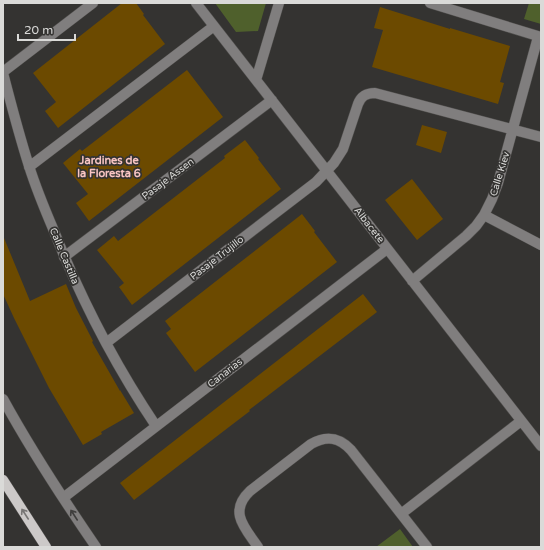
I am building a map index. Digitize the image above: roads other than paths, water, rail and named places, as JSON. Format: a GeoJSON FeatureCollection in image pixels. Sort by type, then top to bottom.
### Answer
{"type":"FeatureCollection","features":[{"type":"Feature","properties":{"kind":"main road"},"geometry":{"type":"LineString","coordinates":[[3,480],[46,547]]}},
{"type":"Feature","properties":{"kind":"street"},"geometry":{"type":"LineString","coordinates":[[3,73],[93,3]]}},
{"type":"Feature","properties":{"kind":"street","name":"Albacete"},"geometry":{"type":"LineString","coordinates":[[196,3],[541,446]]}},
{"type":"Feature","properties":{"kind":"street"},"geometry":{"type":"LineString","coordinates":[[256,80],[279,3]]}},
{"type":"Feature","properties":{"kind":"street"},"geometry":{"type":"LineString","coordinates":[[430,3],[540,37]]}},
{"type":"Feature","properties":{"kind":"street"},"geometry":{"type":"LineString","coordinates":[[29,167],[214,26]]}},
{"type":"Feature","properties":{"kind":"street","name":"Calle Kiev"},"geometry":{"type":"LineString","coordinates":[[412,281],[466,236],[484,215],[498,183],[540,37]]}},
{"type":"Feature","properties":{"kind":"street","name":"Calle Castilla"},"geometry":{"type":"LineString","coordinates":[[3,73],[29,167],[78,290],[106,343],[156,426]]}},
{"type":"Feature","properties":{"kind":"street","name":"Pasaje Trujillo"},"geometry":{"type":"LineString","coordinates":[[106,343],[316,182],[334,163],[343,149],[360,98],[364,95],[375,93],[541,137]]}},
{"type":"Feature","properties":{"kind":"street","name":"Pasaje Assen"},"geometry":{"type":"LineString","coordinates":[[64,257],[272,100]]}},
{"type":"Feature","properties":{"kind":"street"},"geometry":{"type":"LineString","coordinates":[[484,215],[541,245]]}},
{"type":"Feature","properties":{"kind":"street","name":"Canarias"},"geometry":{"type":"LineString","coordinates":[[63,498],[387,249]]}},
{"type":"Feature","properties":{"kind":"street"},"geometry":{"type":"LineString","coordinates":[[3,399],[63,498],[96,547]]}},
{"type":"Feature","properties":{"kind":"street"},"geometry":{"type":"LineString","coordinates":[[401,514],[521,421]]}},
{"type":"Feature","properties":{"kind":"street"},"geometry":{"type":"LineString","coordinates":[[258,547],[240,520],[240,507],[245,496],[311,444],[325,438],[340,441],[351,450],[427,547]]}},
{"type":"Feature","properties":{"kind":"district","name":"Jardines de la Floresta 6"},"geometry":{"type":"Point","coordinates":[109,166]}}]}
